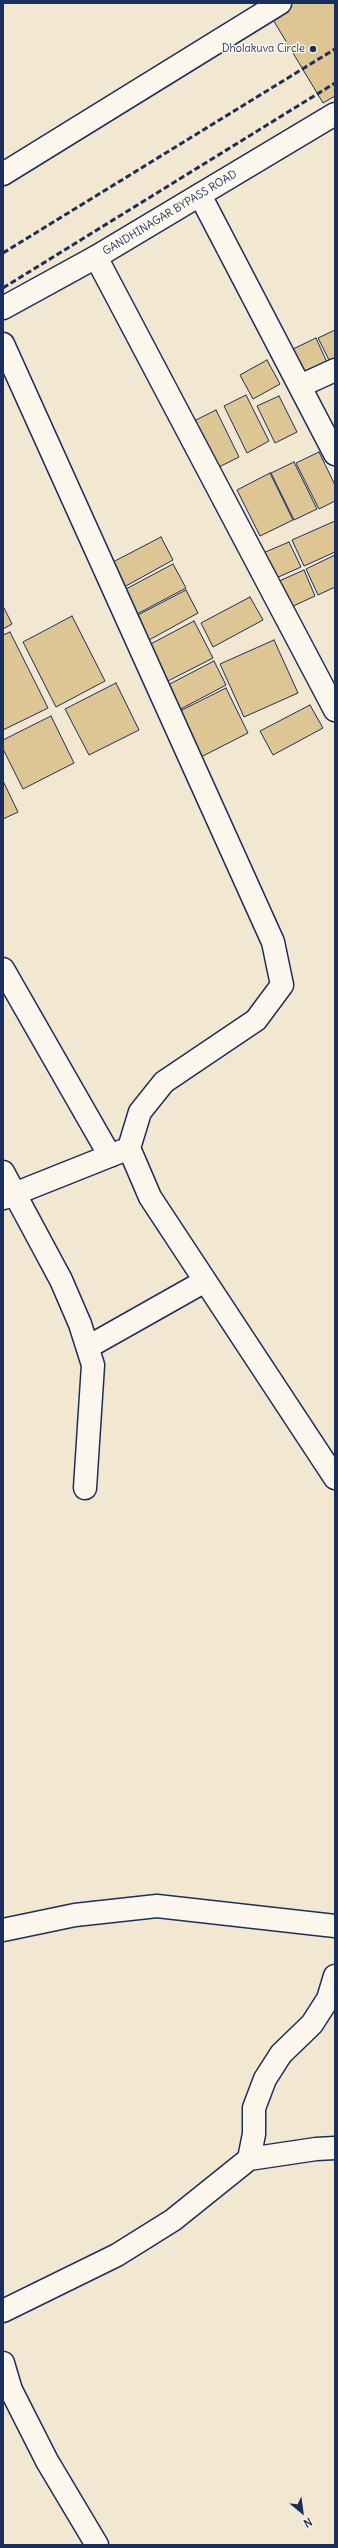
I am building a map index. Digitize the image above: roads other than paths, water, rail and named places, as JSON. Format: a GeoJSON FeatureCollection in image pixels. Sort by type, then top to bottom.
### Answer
{"type":"FeatureCollection","features":[{"type":"Feature","properties":{"kind":"street"},"geometry":{"type":"LineString","coordinates":[[3,174],[280,3]]}},
{"type":"Feature","properties":{"kind":"street","name":"GANDHINAGAR BYPASS ROAD"},"geometry":{"type":"LineString","coordinates":[[3,308],[96,257],[335,114]]}},
{"type":"Feature","properties":{"kind":"street"},"geometry":{"type":"LineString","coordinates":[[200,195],[335,454]]}},
{"type":"Feature","properties":{"kind":"street"},"geometry":{"type":"LineString","coordinates":[[96,257],[335,710]]}},
{"type":"Feature","properties":{"kind":"street"},"geometry":{"type":"LineString","coordinates":[[3,344],[273,942],[282,985],[256,1020],[164,1082],[140,1112],[119,1152],[10,1196]]}},
{"type":"Feature","properties":{"kind":"street"},"geometry":{"type":"LineString","coordinates":[[300,386],[335,370]]}},
{"type":"Feature","properties":{"kind":"street"},"geometry":{"type":"LineString","coordinates":[[3,969],[119,1152],[335,1478]]}},
{"type":"Feature","properties":{"kind":"street"},"geometry":{"type":"LineString","coordinates":[[3,1172],[10,1196],[61,1280],[80,1324],[94,1365],[85,1488]]}},
{"type":"Feature","properties":{"kind":"street"},"geometry":{"type":"LineString","coordinates":[[88,1347],[205,1281]]}},
{"type":"Feature","properties":{"kind":"street"},"geometry":{"type":"LineString","coordinates":[[3,1930],[74,1915],[157,1906],[335,1926]]}},
{"type":"Feature","properties":{"kind":"street"},"geometry":{"type":"LineString","coordinates":[[249,2159],[254,2134],[254,2108],[265,2079],[281,2054],[312,2024],[328,1999],[335,1976]]}},
{"type":"Feature","properties":{"kind":"street"},"geometry":{"type":"LineString","coordinates":[[3,2312],[117,2255],[173,2220],[249,2159],[316,2149],[335,2148]]}},
{"type":"Feature","properties":{"kind":"street"},"geometry":{"type":"LineString","coordinates":[[3,2363],[11,2390],[47,2461],[97,2545]]}},
{"type":"Feature","properties":{"kind":"railway"},"geometry":{"type":"LineString","coordinates":[[3,253],[335,49]]}},
{"type":"Feature","properties":{"kind":"railway"},"geometry":{"type":"LineString","coordinates":[[3,288],[335,83]]}},
{"type":"Feature","properties":{"kind":"place","name":"Dholakuva Circle"},"geometry":{"type":"Point","coordinates":[313,49]}}]}
